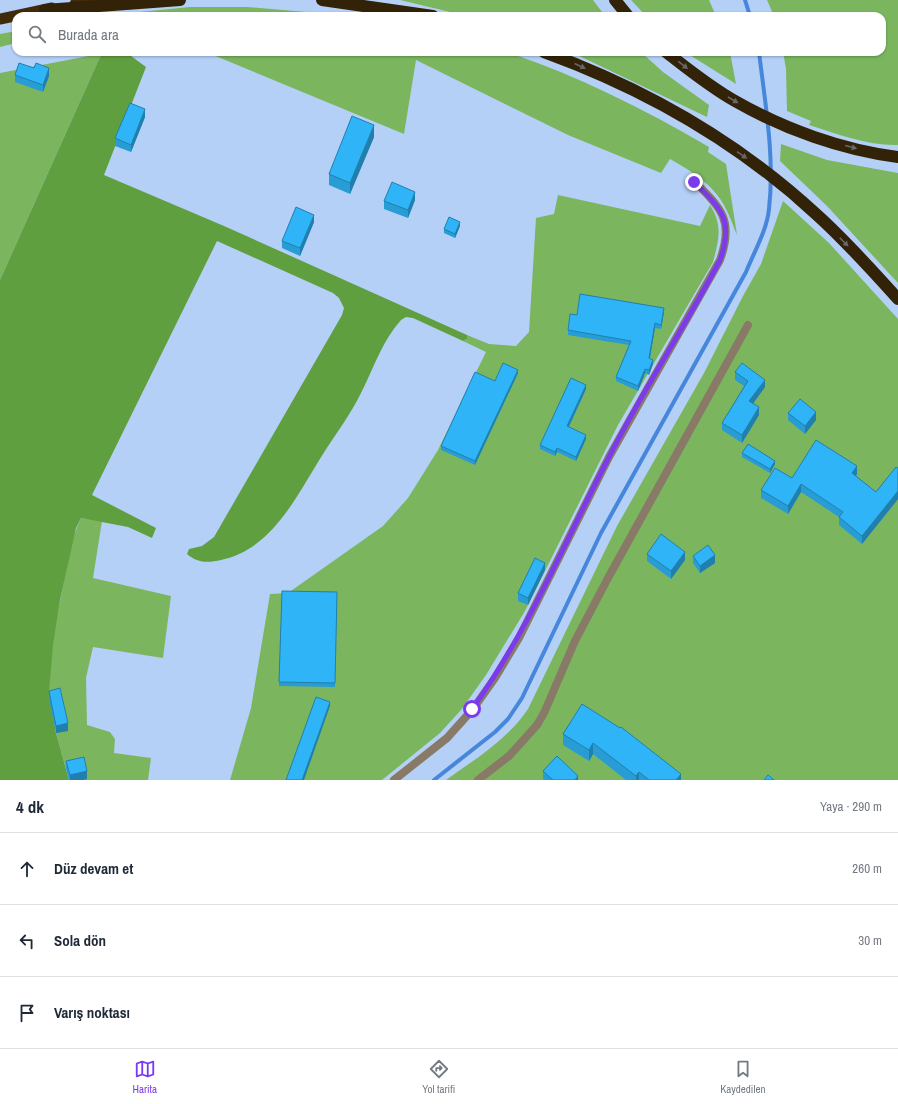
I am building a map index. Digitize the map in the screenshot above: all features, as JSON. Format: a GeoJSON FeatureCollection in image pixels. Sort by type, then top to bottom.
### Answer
{"type":"FeatureCollection","features":[{"type":"Feature","properties":{"kind":"highway"},"geometry":{"type":"LineString","coordinates":[[36,12],[92,0]]}},
{"type":"Feature","properties":{"kind":"highway"},"geometry":{"type":"LineString","coordinates":[[46,10],[180,0]]}},
{"type":"Feature","properties":{"kind":"highway"},"geometry":{"type":"LineString","coordinates":[[322,0],[405,12]]}},
{"type":"Feature","properties":{"kind":"highway"},"geometry":{"type":"LineString","coordinates":[[615,0],[625,12]]}},
{"type":"Feature","properties":{"kind":"highway"},"geometry":{"type":"LineString","coordinates":[[0,19],[12,17]]}},
{"type":"Feature","properties":{"kind":"highway"},"geometry":{"type":"LineString","coordinates":[[553,56],[627,87],[710,133],[753,162],[816,214],[898,299]]}},
{"type":"Feature","properties":{"kind":"highway"},"geometry":{"type":"LineString","coordinates":[[671,56],[700,79],[735,101],[813,137],[882,155],[898,157]]}},
{"type":"Feature","properties":{"kind":"street"},"geometry":{"type":"LineString","coordinates":[[394,780],[424,758],[447,738],[472,709],[495,678],[519,638],[609,457],[720,260],[724,248],[726,225],[714,201],[694,182]]}},
{"type":"Feature","properties":{"kind":"street"},"geometry":{"type":"LineString","coordinates":[[478,780],[509,756],[537,725],[544,713],[575,641],[748,325]]}},
{"type":"Feature","properties":{"kind":"green space"},"geometry":{"type":"Polygon","coordinates":[[[400,0],[593,0],[602,12],[450,12],[400,0]]]}},
{"type":"Feature","properties":{"kind":"green space"},"geometry":{"type":"Polygon","coordinates":[[[631,0],[709,0],[714,12],[642,12],[631,0]]]}},
{"type":"Feature","properties":{"kind":"green space"},"geometry":{"type":"Polygon","coordinates":[[[767,0],[898,0],[898,145],[876,144],[842,136],[809,125],[811,121],[787,111],[786,69],[784,56],[886,56],[886,12],[772,12],[767,0]]]}},
{"type":"Feature","properties":{"kind":"green space"},"geometry":{"type":"Polygon","coordinates":[[[190,7],[248,7],[306,12],[140,12],[190,7]]]}},
{"type":"Feature","properties":{"kind":"green space"},"geometry":{"type":"Polygon","coordinates":[[[12,32],[12,44],[0,47],[0,34],[12,32]]]}},
{"type":"Feature","properties":{"kind":"green space"},"geometry":{"type":"Polygon","coordinates":[[[88,56],[101,56],[0,280],[0,73],[88,56]]]}},
{"type":"Feature","properties":{"kind":"green space"},"geometry":{"type":"Polygon","coordinates":[[[131,56],[146,67],[104,175],[224,226],[467,335],[467,339],[463,341],[413,318],[406,317],[401,320],[394,328],[383,346],[352,410],[282,518],[255,545],[239,554],[212,562],[199,561],[187,554],[189,549],[202,546],[214,537],[342,315],[344,308],[339,298],[333,293],[217,241],[92,495],[156,528],[152,538],[128,527],[81,518],[76,528],[60,600],[53,645],[49,692],[56,733],[69,780],[0,780],[0,280],[100,57],[131,56]]]}},
{"type":"Feature","properties":{"kind":"green space"},"geometry":{"type":"Polygon","coordinates":[[[216,56],[519,56],[610,94],[709,147],[708,152],[726,164],[737,235],[727,210],[714,191],[693,173],[670,159],[661,173],[568,135],[416,60],[404,134],[216,56]]]}},
{"type":"Feature","properties":{"kind":"green space"},"geometry":{"type":"Polygon","coordinates":[[[579,56],[645,56],[663,72],[709,105],[707,117],[579,56]]]}},
{"type":"Feature","properties":{"kind":"green space"},"geometry":{"type":"Polygon","coordinates":[[[691,56],[731,56],[736,84],[691,56]]]}},
{"type":"Feature","properties":{"kind":"green space"},"geometry":{"type":"Polygon","coordinates":[[[781,144],[827,160],[898,173],[898,283],[827,206],[780,161],[781,144]]]}},
{"type":"Feature","properties":{"kind":"green space"},"geometry":{"type":"Polygon","coordinates":[[[558,195],[700,226],[710,205],[717,220],[719,233],[713,262],[618,425],[525,611],[486,675],[461,710],[440,733],[382,780],[230,780],[251,708],[270,594],[288,593],[383,526],[408,498],[438,450],[486,352],[463,341],[467,339],[467,335],[489,344],[516,346],[529,332],[536,218],[554,214],[558,195]]]}},
{"type":"Feature","properties":{"kind":"green space"},"geometry":{"type":"Polygon","coordinates":[[[783,201],[829,243],[898,319],[898,780],[446,780],[500,740],[520,720],[528,709],[617,526],[704,373],[761,264],[783,201]]]}},
{"type":"Feature","properties":{"kind":"green space"},"geometry":{"type":"Polygon","coordinates":[[[81,518],[102,521],[93,578],[171,596],[163,658],[93,647],[86,678],[87,725],[110,732],[115,739],[114,753],[151,758],[148,780],[83,780],[84,765],[66,769],[56,733],[60,696],[49,698],[49,670],[55,628],[68,560],[72,543],[81,518]]]}},
{"type":"Feature","properties":{"kind":"building"},"geometry":{"type":"Polygon","coordinates":[[[19,63],[34,68],[36,63],[49,68],[43,85],[15,75],[19,63]]]}},
{"type":"Feature","properties":{"kind":"building"},"geometry":{"type":"Polygon","coordinates":[[[130,103],[145,109],[131,145],[115,138],[130,103]]]}},
{"type":"Feature","properties":{"kind":"building"},"geometry":{"type":"Polygon","coordinates":[[[352,116],[374,125],[350,183],[329,174],[352,116]]]}},
{"type":"Feature","properties":{"kind":"building"},"geometry":{"type":"Polygon","coordinates":[[[392,182],[415,192],[408,210],[384,201],[392,182]]]}},
{"type":"Feature","properties":{"kind":"building"},"geometry":{"type":"Polygon","coordinates":[[[296,207],[314,215],[300,248],[282,241],[296,207]]]}},
{"type":"Feature","properties":{"kind":"building"},"geometry":{"type":"Polygon","coordinates":[[[449,217],[460,222],[455,234],[444,229],[449,217]]]}},
{"type":"Feature","properties":{"kind":"building"},"geometry":{"type":"Polygon","coordinates":[[[580,294],[664,308],[661,325],[655,323],[649,358],[653,360],[649,370],[645,369],[638,386],[616,377],[631,341],[568,330],[570,314],[577,315],[580,294]]]}},
{"type":"Feature","properties":{"kind":"building"},"geometry":{"type":"Polygon","coordinates":[[[503,363],[518,370],[475,461],[441,446],[475,372],[495,381],[503,363]]]}},
{"type":"Feature","properties":{"kind":"building"},"geometry":{"type":"Polygon","coordinates":[[[742,363],[765,380],[749,401],[759,407],[742,435],[722,423],[748,381],[735,372],[742,363]]]}},
{"type":"Feature","properties":{"kind":"building"},"geometry":{"type":"Polygon","coordinates":[[[571,378],[586,385],[567,426],[586,435],[576,457],[557,448],[555,452],[540,445],[571,378]]]}},
{"type":"Feature","properties":{"kind":"building"},"geometry":{"type":"Polygon","coordinates":[[[800,399],[816,412],[805,426],[788,413],[800,399]]]}},
{"type":"Feature","properties":{"kind":"building"},"geometry":{"type":"Polygon","coordinates":[[[816,440],[857,466],[852,473],[876,492],[896,467],[898,468],[898,491],[862,536],[839,517],[843,512],[801,484],[788,506],[761,490],[775,468],[792,478],[816,440]]]}},
{"type":"Feature","properties":{"kind":"building"},"geometry":{"type":"Polygon","coordinates":[[[748,444],[775,461],[770,469],[742,453],[748,444]]]}},
{"type":"Feature","properties":{"kind":"building"},"geometry":{"type":"Polygon","coordinates":[[[661,534],[685,552],[671,571],[647,554],[661,534]]]}},
{"type":"Feature","properties":{"kind":"building"},"geometry":{"type":"Polygon","coordinates":[[[708,545],[715,555],[700,566],[693,556],[708,545]]]}},
{"type":"Feature","properties":{"kind":"building"},"geometry":{"type":"Polygon","coordinates":[[[535,558],[545,563],[528,598],[518,593],[535,558]]]}},
{"type":"Feature","properties":{"kind":"building"},"geometry":{"type":"Polygon","coordinates":[[[282,591],[337,592],[335,683],[279,682],[282,591]]]}},
{"type":"Feature","properties":{"kind":"building"},"geometry":{"type":"Polygon","coordinates":[[[60,688],[68,723],[56,726],[49,691],[60,688]]]}},
{"type":"Feature","properties":{"kind":"building"},"geometry":{"type":"Polygon","coordinates":[[[316,697],[330,702],[302,780],[286,780],[316,697]]]}},
{"type":"Feature","properties":{"kind":"building"},"geometry":{"type":"Polygon","coordinates":[[[582,704],[620,728],[621,727],[681,774],[676,780],[649,780],[639,772],[636,776],[593,743],[589,750],[563,734],[582,704]]]}},
{"type":"Feature","properties":{"kind":"building"},"geometry":{"type":"Polygon","coordinates":[[[557,756],[578,776],[575,780],[553,780],[543,771],[557,756]]]}},
{"type":"Feature","properties":{"kind":"building"},"geometry":{"type":"Polygon","coordinates":[[[84,757],[87,771],[70,775],[66,761],[84,757]]]}},
{"type":"Feature","properties":{"kind":"building"},"geometry":{"type":"Polygon","coordinates":[[[768,775],[774,780],[764,780],[768,775]]]}},
{"type":"Feature","properties":{"kind":"waterway"},"geometry":{"type":"LineString","coordinates":[[745,0],[749,12]]}},
{"type":"Feature","properties":{"kind":"waterway"},"geometry":{"type":"LineString","coordinates":[[434,780],[495,732],[508,719],[522,698],[601,533],[746,272],[760,241],[768,217],[771,189],[771,170],[759,56]]}},
{"type":"Feature","properties":{"kind":"route"},"geometry":{"type":"LineString","coordinates":[[472,709],[495,678],[519,638],[609,457],[720,260],[724,248],[726,225],[722,214],[714,201],[694,182]]}}]}
